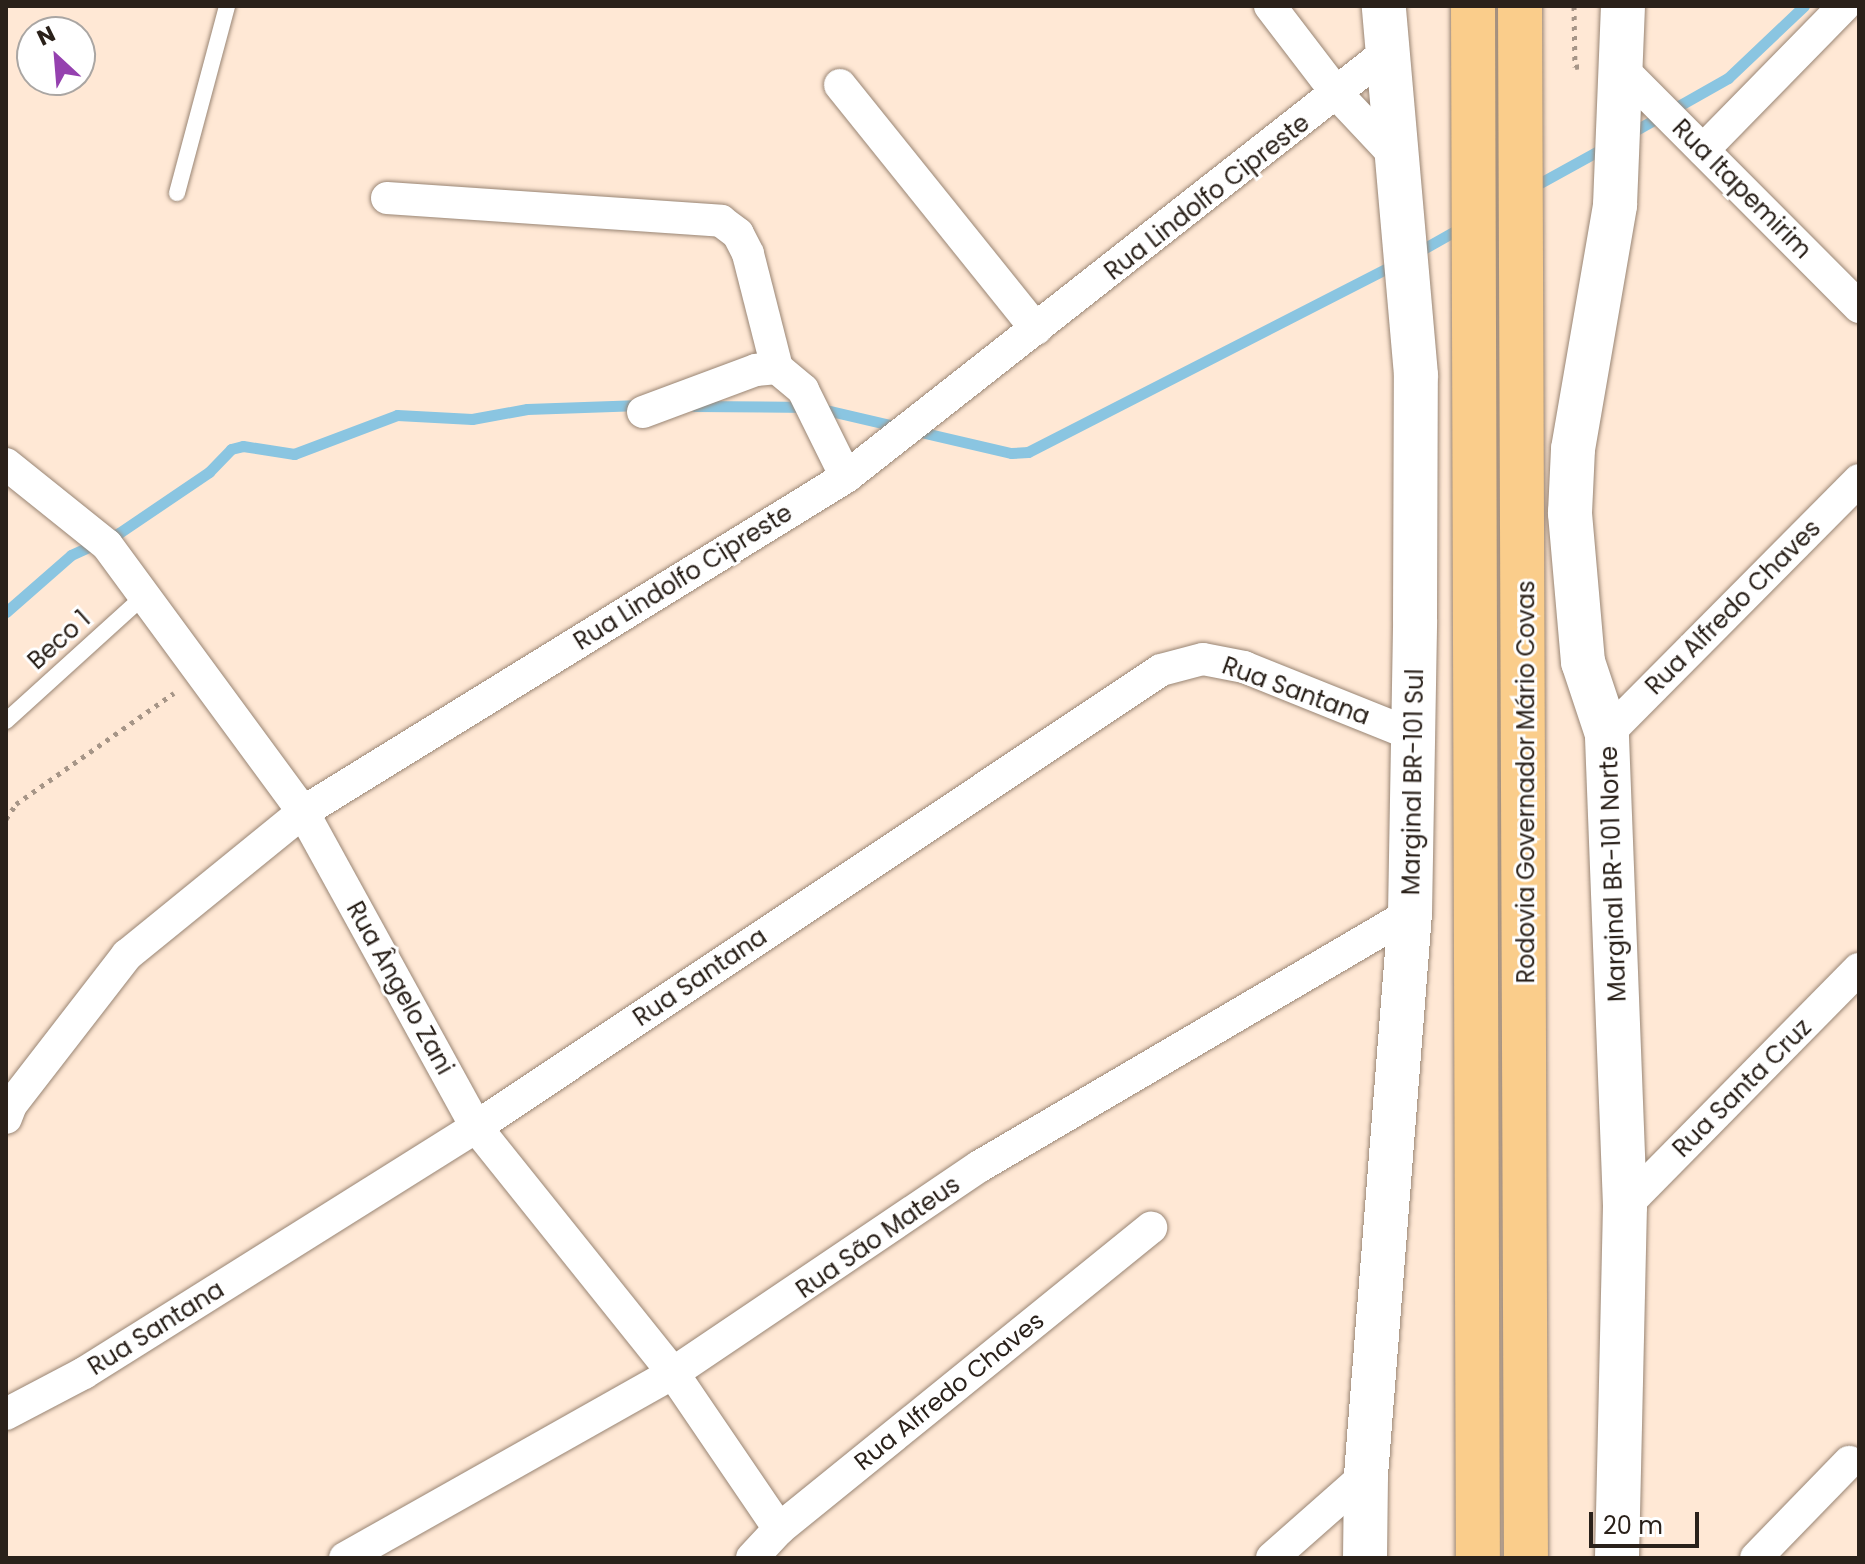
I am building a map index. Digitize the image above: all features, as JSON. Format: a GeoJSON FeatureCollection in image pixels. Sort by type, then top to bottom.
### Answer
{"type":"FeatureCollection","features":[{"type":"Feature","properties":{"kind":"highway","name":"Rodovia Governador Mário Covas"},"geometry":{"type":"LineString","coordinates":[[1473,6],[1478,1558]]}},
{"type":"Feature","properties":{"kind":"highway","name":"Rodovia Governador Mário Covas"},"geometry":{"type":"LineString","coordinates":[[1520,6],[1526,427],[1526,1558]]}},
{"type":"Feature","properties":{"kind":"main road","name":"Marginal BR-101 Sul"},"geometry":{"type":"LineString","coordinates":[[1365,1558],[1366,1475],[1410,914],[1413,735],[1416,375],[1401,162],[1386,53],[1384,6]]}},
{"type":"Feature","properties":{"kind":"main road","name":"Marginal BR-101 Norte"},"geometry":{"type":"LineString","coordinates":[[1617,1558],[1625,1206],[1607,734],[1583,662],[1570,513],[1573,449],[1615,205],[1624,71],[1623,6]]}},
{"type":"Feature","properties":{"kind":"street"},"geometry":{"type":"LineString","coordinates":[[1270,6],[1338,95],[1401,162]]}},
{"type":"Feature","properties":{"kind":"street"},"geometry":{"type":"LineString","coordinates":[[1703,150],[1844,6]]}},
{"type":"Feature","properties":{"kind":"street","name":"Rua Lindolfo Cipreste"},"geometry":{"type":"LineString","coordinates":[[6,1118],[127,955],[303,812],[846,477],[1338,95],[1386,53]]}},
{"type":"Feature","properties":{"kind":"street","name":"Rua Itapemirim"},"geometry":{"type":"LineString","coordinates":[[1624,71],[1859,307]]}},
{"type":"Feature","properties":{"kind":"street"},"geometry":{"type":"LineString","coordinates":[[840,85],[1036,329]]}},
{"type":"Feature","properties":{"kind":"street"},"geometry":{"type":"LineString","coordinates":[[387,198],[721,221],[738,234],[748,254],[777,368],[803,390],[846,477]]}},
{"type":"Feature","properties":{"kind":"street"},"geometry":{"type":"LineString","coordinates":[[643,412],[756,370],[777,368]]}},
{"type":"Feature","properties":{"kind":"street","name":"Rua Ângelo Zani"},"geometry":{"type":"LineString","coordinates":[[6,464],[107,545],[303,812],[476,1127],[673,1373],[779,1529]]}},
{"type":"Feature","properties":{"kind":"street","name":"Rua Alfredo Chaves"},"geometry":{"type":"LineString","coordinates":[[1607,734],[1859,480]]}},
{"type":"Feature","properties":{"kind":"street","name":"Rua Santana"},"geometry":{"type":"LineString","coordinates":[[6,1414],[84,1373],[476,1127],[1161,670],[1203,659],[1244,667],[1413,735]]}},
{"type":"Feature","properties":{"kind":"street","name":"Rua São Mateus"},"geometry":{"type":"LineString","coordinates":[[345,1558],[673,1373],[980,1166],[1410,914]]}},
{"type":"Feature","properties":{"kind":"street","name":"Rua Santa Cruz"},"geometry":{"type":"LineString","coordinates":[[1625,1206],[1859,969]]}},
{"type":"Feature","properties":{"kind":"street","name":"Rua Alfredo Chaves"},"geometry":{"type":"LineString","coordinates":[[752,1558],[779,1529],[1151,1228]]}},
{"type":"Feature","properties":{"kind":"street"},"geometry":{"type":"LineString","coordinates":[[1756,1558],[1849,1462]]}},
{"type":"Feature","properties":{"kind":"street"},"geometry":{"type":"LineString","coordinates":[[1272,1558],[1366,1475]]}},
{"type":"Feature","properties":{"kind":"lane"},"geometry":{"type":"LineString","coordinates":[[177,193],[227,6]]}},
{"type":"Feature","properties":{"kind":"lane","name":"Beco 1"},"geometry":{"type":"LineString","coordinates":[[6,721],[144,596]]}},
{"type":"Feature","properties":{"kind":"path"},"geometry":{"type":"LineString","coordinates":[[6,819],[16,804],[202,674]]}},
{"type":"Feature","properties":{"kind":"waterway"},"geometry":{"type":"LineString","coordinates":[[1629,134],[1728,78],[1804,6]]}},
{"type":"Feature","properties":{"kind":"waterway"},"geometry":{"type":"LineString","coordinates":[[1531,188],[1607,146]]}},
{"type":"Feature","properties":{"kind":"waterway"},"geometry":{"type":"LineString","coordinates":[[1416,253],[1464,226]]}},
{"type":"Feature","properties":{"kind":"waterway"},"geometry":{"type":"LineString","coordinates":[[694,406],[813,407],[1011,453],[1028,452],[1398,263]]}},
{"type":"Feature","properties":{"kind":"waterway"},"geometry":{"type":"LineString","coordinates":[[6,612],[71,555],[119,533],[209,472],[231,449],[243,446],[294,454],[397,415],[472,419],[527,409],[641,405]]}}]}
